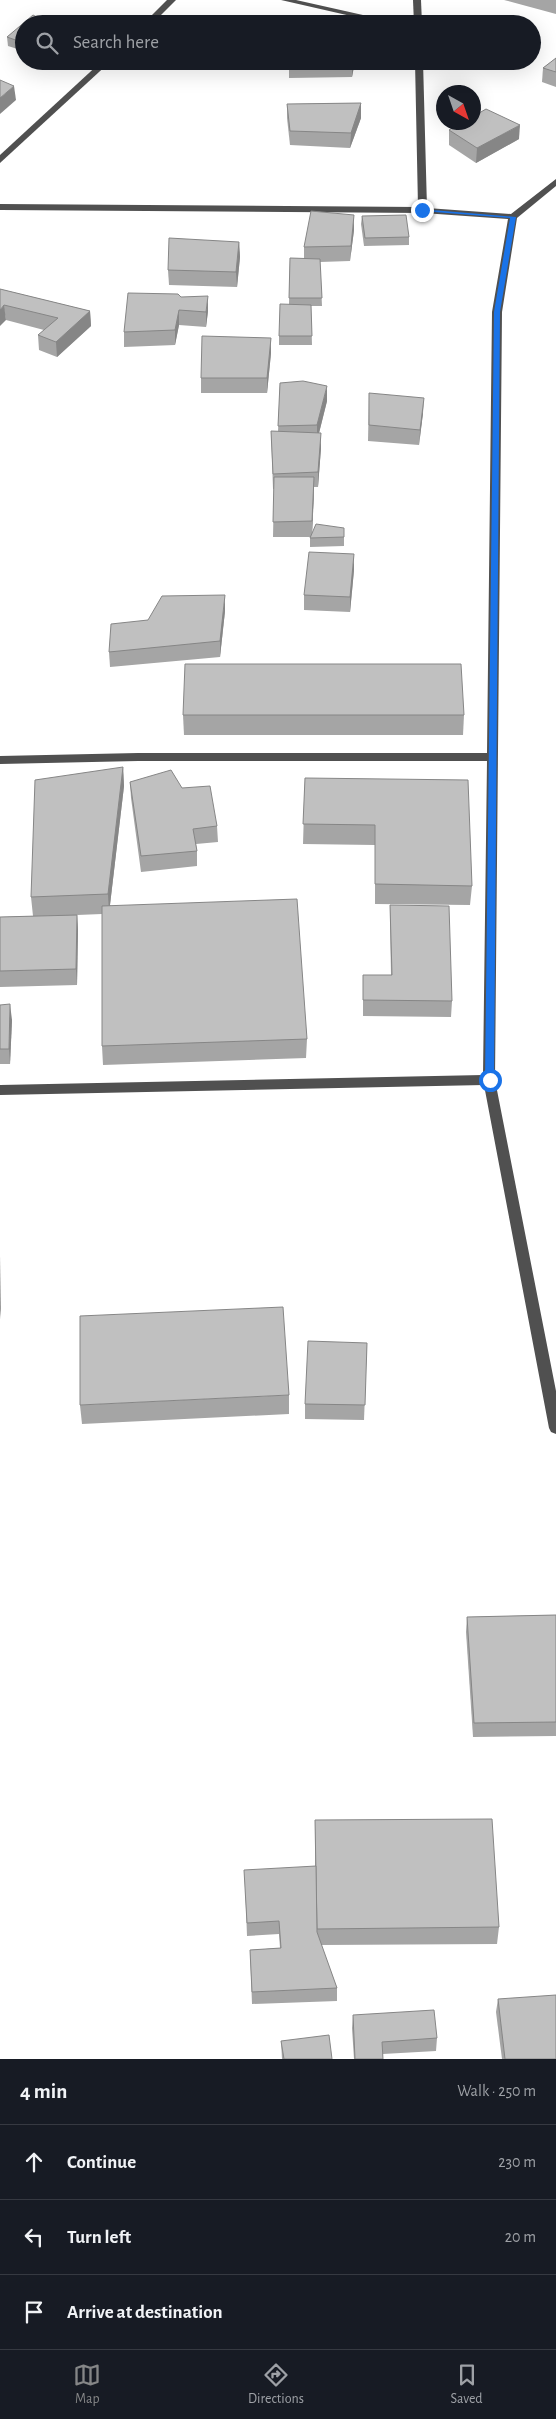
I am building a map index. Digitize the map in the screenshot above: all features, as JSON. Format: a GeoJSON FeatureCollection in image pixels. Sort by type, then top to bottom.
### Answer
{"type":"FeatureCollection","features":[{"type":"Feature","properties":{"kind":"street"},"geometry":{"type":"LineString","coordinates":[[156,15],[172,0]]}},
{"type":"Feature","properties":{"kind":"street"},"geometry":{"type":"LineString","coordinates":[[285,0],[356,15]]}},
{"type":"Feature","properties":{"kind":"street"},"geometry":{"type":"LineString","coordinates":[[417,0],[418,15]]}},
{"type":"Feature","properties":{"kind":"street"},"geometry":{"type":"LineString","coordinates":[[0,160],[97,70]]}},
{"type":"Feature","properties":{"kind":"street"},"geometry":{"type":"LineString","coordinates":[[419,70],[422,210]]}},
{"type":"Feature","properties":{"kind":"street"},"geometry":{"type":"LineString","coordinates":[[556,182],[513,217],[497,312],[490,1080],[556,1428]]}},
{"type":"Feature","properties":{"kind":"street"},"geometry":{"type":"LineString","coordinates":[[0,207],[422,210],[513,217]]}},
{"type":"Feature","properties":{"kind":"street"},"geometry":{"type":"LineString","coordinates":[[0,760],[138,757],[492,757]]}},
{"type":"Feature","properties":{"kind":"street"},"geometry":{"type":"LineString","coordinates":[[0,1090],[490,1080]]}},
{"type":"Feature","properties":{"kind":"building"},"geometry":{"type":"Polygon","coordinates":[[[15,30],[15,40],[7,37],[15,30]]]}},
{"type":"Feature","properties":{"kind":"building"},"geometry":{"type":"Polygon","coordinates":[[[556,58],[556,72],[543,68],[556,58]]]}},
{"type":"Feature","properties":{"kind":"building"},"geometry":{"type":"Polygon","coordinates":[[[0,80],[14,86],[0,98],[0,80]]]}},
{"type":"Feature","properties":{"kind":"building"},"geometry":{"type":"Polygon","coordinates":[[[361,103],[351,133],[290,131],[287,104],[361,103]]]}},
{"type":"Feature","properties":{"kind":"building"},"geometry":{"type":"Polygon","coordinates":[[[486,109],[520,125],[477,148],[449,130],[481,130],[481,112],[486,109]]]}},
{"type":"Feature","properties":{"kind":"building"},"geometry":{"type":"Polygon","coordinates":[[[311,211],[354,215],[351,246],[304,247],[311,211]]]}},
{"type":"Feature","properties":{"kind":"building"},"geometry":{"type":"Polygon","coordinates":[[[406,215],[409,237],[365,238],[362,216],[406,215]]]}},
{"type":"Feature","properties":{"kind":"building"},"geometry":{"type":"Polygon","coordinates":[[[169,238],[239,242],[236,272],[168,270],[169,238]]]}},
{"type":"Feature","properties":{"kind":"building"},"geometry":{"type":"Polygon","coordinates":[[[290,258],[320,259],[322,298],[289,298],[290,258]]]}},
{"type":"Feature","properties":{"kind":"building"},"geometry":{"type":"Polygon","coordinates":[[[0,289],[90,311],[56,342],[38,335],[58,318],[4,305],[0,310],[0,289]]]}},
{"type":"Feature","properties":{"kind":"building"},"geometry":{"type":"Polygon","coordinates":[[[128,293],[178,294],[181,297],[208,296],[206,312],[179,310],[175,330],[124,332],[128,293]]]}},
{"type":"Feature","properties":{"kind":"building"},"geometry":{"type":"Polygon","coordinates":[[[280,304],[311,305],[312,336],[279,336],[280,304]]]}},
{"type":"Feature","properties":{"kind":"building"},"geometry":{"type":"Polygon","coordinates":[[[202,336],[271,338],[267,378],[201,378],[202,336]]]}},
{"type":"Feature","properties":{"kind":"building"},"geometry":{"type":"Polygon","coordinates":[[[303,381],[327,386],[317,425],[278,426],[280,383],[303,381]]]}},
{"type":"Feature","properties":{"kind":"building"},"geometry":{"type":"Polygon","coordinates":[[[369,393],[424,398],[420,430],[369,425],[369,393]]]}},
{"type":"Feature","properties":{"kind":"building"},"geometry":{"type":"Polygon","coordinates":[[[271,431],[321,433],[318,472],[273,474],[271,431]]]}},
{"type":"Feature","properties":{"kind":"building"},"geometry":{"type":"Polygon","coordinates":[[[274,477],[314,477],[312,521],[273,522],[274,477]]]}},
{"type":"Feature","properties":{"kind":"building"},"geometry":{"type":"Polygon","coordinates":[[[316,524],[344,528],[344,537],[310,538],[316,524]]]}},
{"type":"Feature","properties":{"kind":"building"},"geometry":{"type":"Polygon","coordinates":[[[309,552],[354,554],[350,597],[304,595],[309,552]]]}},
{"type":"Feature","properties":{"kind":"building"},"geometry":{"type":"Polygon","coordinates":[[[225,595],[220,641],[109,652],[111,624],[148,620],[162,596],[225,595]]]}},
{"type":"Feature","properties":{"kind":"building"},"geometry":{"type":"Polygon","coordinates":[[[185,664],[461,664],[464,715],[183,715],[185,664]]]}},
{"type":"Feature","properties":{"kind":"building"},"geometry":{"type":"Polygon","coordinates":[[[123,767],[108,894],[31,897],[35,780],[123,767]]]}},
{"type":"Feature","properties":{"kind":"building"},"geometry":{"type":"Polygon","coordinates":[[[171,770],[182,788],[210,786],[217,826],[193,829],[197,851],[141,856],[130,782],[171,770]]]}},
{"type":"Feature","properties":{"kind":"building"},"geometry":{"type":"Polygon","coordinates":[[[305,778],[468,780],[472,886],[375,884],[375,825],[303,824],[305,778]]]}},
{"type":"Feature","properties":{"kind":"building"},"geometry":{"type":"Polygon","coordinates":[[[297,899],[307,1039],[102,1046],[102,906],[297,899]]]}},
{"type":"Feature","properties":{"kind":"building"},"geometry":{"type":"Polygon","coordinates":[[[390,905],[449,906],[452,1001],[363,1000],[363,975],[392,975],[390,905]]]}},
{"type":"Feature","properties":{"kind":"building"},"geometry":{"type":"Polygon","coordinates":[[[77,915],[76,969],[0,971],[0,917],[77,915]]]}},
{"type":"Feature","properties":{"kind":"building"},"geometry":{"type":"Polygon","coordinates":[[[10,1004],[9,1049],[0,1049],[0,1005],[10,1004]]]}},
{"type":"Feature","properties":{"kind":"building"},"geometry":{"type":"Polygon","coordinates":[[[283,1307],[289,1395],[80,1405],[80,1316],[283,1307]]]}},
{"type":"Feature","properties":{"kind":"building"},"geometry":{"type":"Polygon","coordinates":[[[308,1341],[367,1343],[365,1405],[305,1404],[308,1341]]]}},
{"type":"Feature","properties":{"kind":"building"},"geometry":{"type":"Polygon","coordinates":[[[556,1615],[556,1722],[474,1723],[467,1617],[556,1615]]]}},
{"type":"Feature","properties":{"kind":"building"},"geometry":{"type":"Polygon","coordinates":[[[492,1819],[499,1927],[317,1929],[315,1820],[492,1819]]]}},
{"type":"Feature","properties":{"kind":"building"},"geometry":{"type":"Polygon","coordinates":[[[316,1866],[317,1932],[337,1988],[252,1992],[250,1950],[281,1948],[279,1921],[247,1923],[244,1870],[316,1866]]]}},
{"type":"Feature","properties":{"kind":"building"},"geometry":{"type":"Polygon","coordinates":[[[556,1995],[556,2059],[505,2059],[498,1999],[556,1995]]]}},
{"type":"Feature","properties":{"kind":"building"},"geometry":{"type":"Polygon","coordinates":[[[434,2010],[437,2038],[382,2042],[383,2059],[355,2059],[353,2015],[434,2010]]]}},
{"type":"Feature","properties":{"kind":"building"},"geometry":{"type":"Polygon","coordinates":[[[329,2035],[332,2059],[284,2059],[281,2041],[329,2035]]]}},
{"type":"Feature","properties":{"kind":"route"},"geometry":{"type":"LineString","coordinates":[[422,210],[513,217],[497,312],[490,1080]]}}]}
